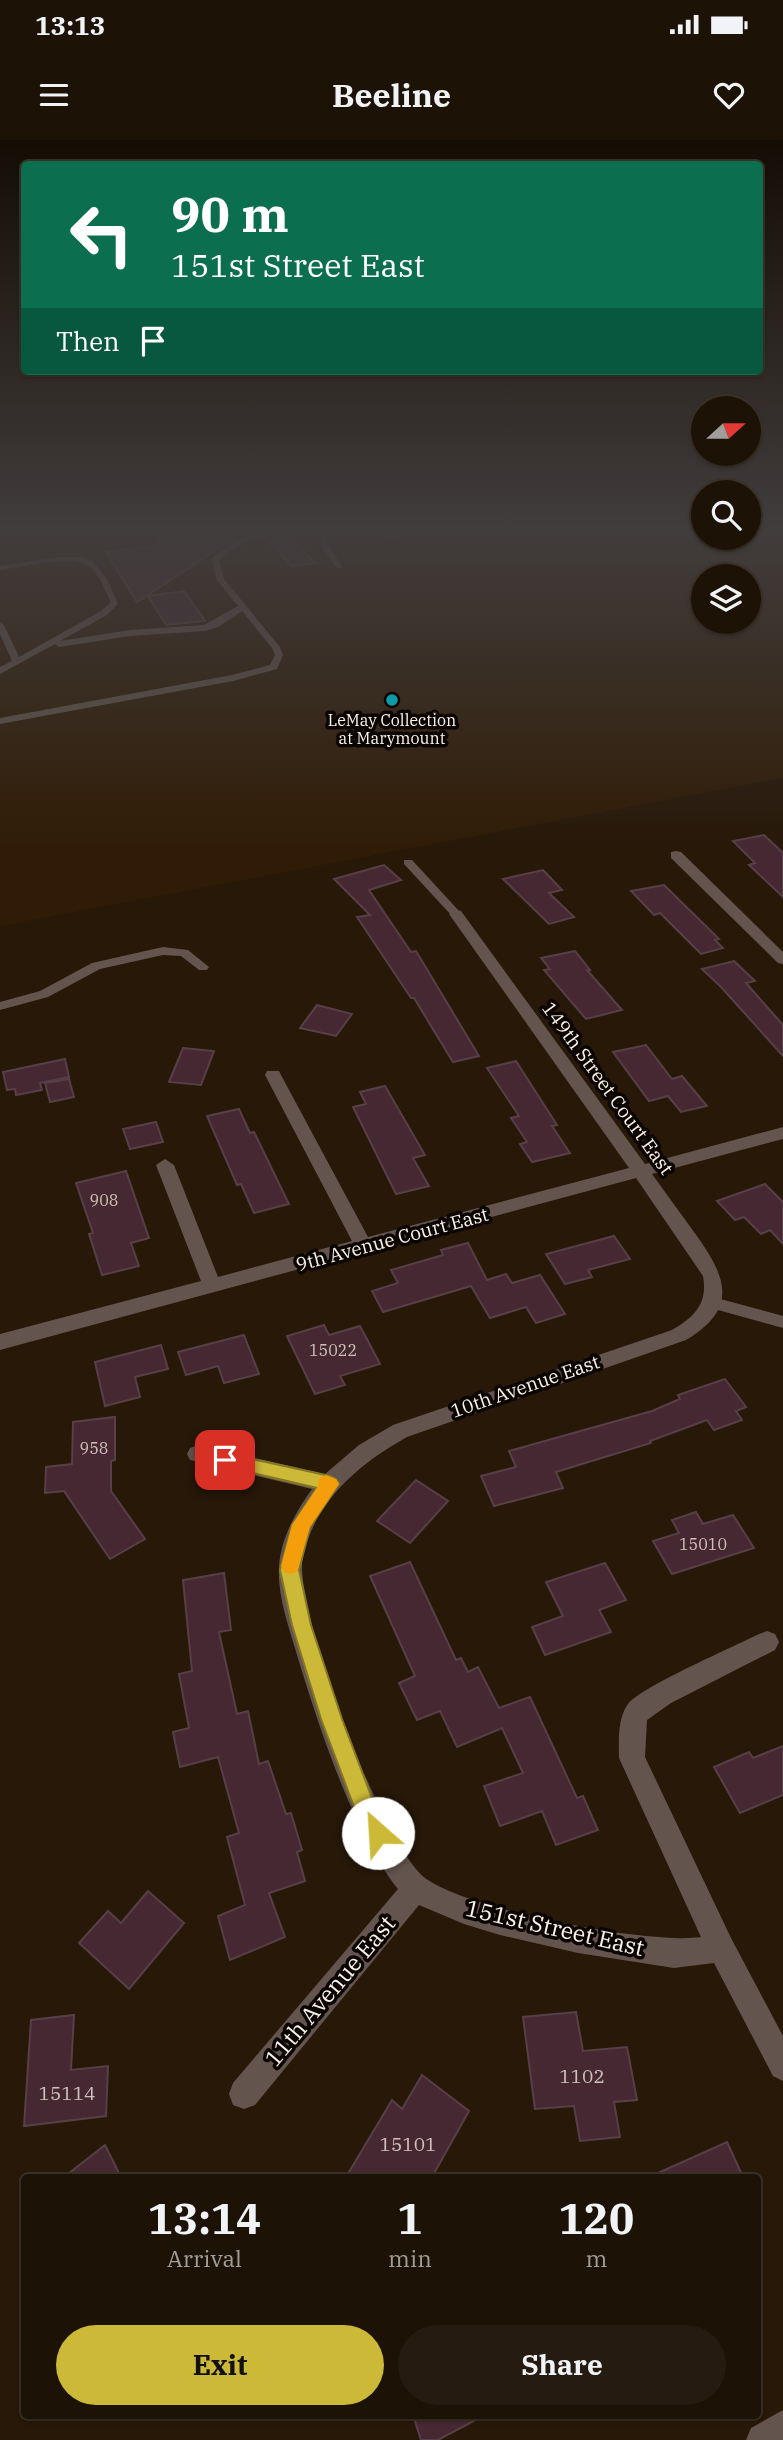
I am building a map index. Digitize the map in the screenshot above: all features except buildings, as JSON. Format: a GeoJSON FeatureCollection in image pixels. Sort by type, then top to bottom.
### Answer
{"type":"FeatureCollection","features":[{"type":"Feature","properties":{"kind":"street"},"geometry":{"type":"LineString","coordinates":[[676,855],[783,960]]}},
{"type":"Feature","properties":{"kind":"street","name":"149th Street Court East"},"geometry":{"type":"LineString","coordinates":[[456,914],[643,1171],[707,1264],[712,1273],[714,1298]]}},
{"type":"Feature","properties":{"kind":"street"},"geometry":{"type":"LineString","coordinates":[[273,1075],[364,1246]]}},
{"type":"Feature","properties":{"kind":"street","name":"9th Avenue Court East"},"geometry":{"type":"LineString","coordinates":[[0,1342],[783,1133]]}},
{"type":"Feature","properties":{"kind":"street"},"geometry":{"type":"LineString","coordinates":[[165,1165],[212,1286]]}},
{"type":"Feature","properties":{"kind":"street","name":"10th Avenue East"},"geometry":{"type":"LineString","coordinates":[[330,1484],[344,1469],[382,1440],[400,1431],[679,1335],[696,1326],[714,1298]]}},
{"type":"Feature","properties":{"kind":"street"},"geometry":{"type":"LineString","coordinates":[[198,1454],[330,1484]]}},
{"type":"Feature","properties":{"kind":"street","name":"151st Street East"},"geometry":{"type":"LineString","coordinates":[[330,1484],[312,1506],[295,1543],[290,1570],[298,1611],[331,1719],[367,1812],[401,1875],[416,1888],[457,1907],[492,1918],[592,1941],[675,1954],[721,1948]]}},
{"type":"Feature","properties":{"kind":"street"},"geometry":{"type":"LineString","coordinates":[[767,1642],[662,1695],[637,1712],[632,1726],[632,1758],[721,1948],[783,2066]]}},
{"type":"Feature","properties":{"kind":"street","name":"11th Avenue East"},"geometry":{"type":"LineString","coordinates":[[244,2094],[416,1888]]}},
{"type":"Feature","properties":{"kind":"street"},"geometry":{"type":"LineString","coordinates":[[763,2440],[783,2427]]}},
{"type":"Feature","properties":{"kind":"lane"},"geometry":{"type":"LineString","coordinates":[[4,633],[16,662]]}},
{"type":"Feature","properties":{"kind":"lane"},"geometry":{"type":"LineString","coordinates":[[0,671],[67,633]]}},
{"type":"Feature","properties":{"kind":"lane"},"geometry":{"type":"LineString","coordinates":[[40,649],[130,633]]}},
{"type":"Feature","properties":{"kind":"lane"},"geometry":{"type":"LineString","coordinates":[[0,721],[266,671],[274,667],[279,655],[263,633]]}},
{"type":"Feature","properties":{"kind":"lane"},"geometry":{"type":"LineString","coordinates":[[408,862],[456,914]]}},
{"type":"Feature","properties":{"kind":"lane"},"geometry":{"type":"LineString","coordinates":[[0,1006],[44,994],[96,966],[163,951],[184,953],[203,967]]}},
{"type":"Feature","properties":{"kind":"lane"},"geometry":{"type":"LineString","coordinates":[[714,1298],[783,1322]]}},
{"type":"Feature","properties":{"kind":"shaded area","name":"LeMay Collection at Marymount"},"geometry":{"type":"Polygon","coordinates":[[[0,633],[783,633],[783,778],[0,926],[0,633]]]}},
{"type":"Feature","properties":{"kind":"slow traffic"},"geometry":{"type":"LineString","coordinates":[[291,1566],[301,1525],[330,1484],[326,1483]]}},
{"type":"Feature","properties":{"kind":"place","name":"LeMay Collection at Marymount"},"geometry":{"type":"Point","coordinates":[392,700]}},
{"type":"Feature","properties":{"kind":"route"},"geometry":{"type":"LineString","coordinates":[[225,1460],[330,1484],[301,1525],[290,1570],[301,1625],[331,1719],[367,1812],[378,1833]]}}]}
